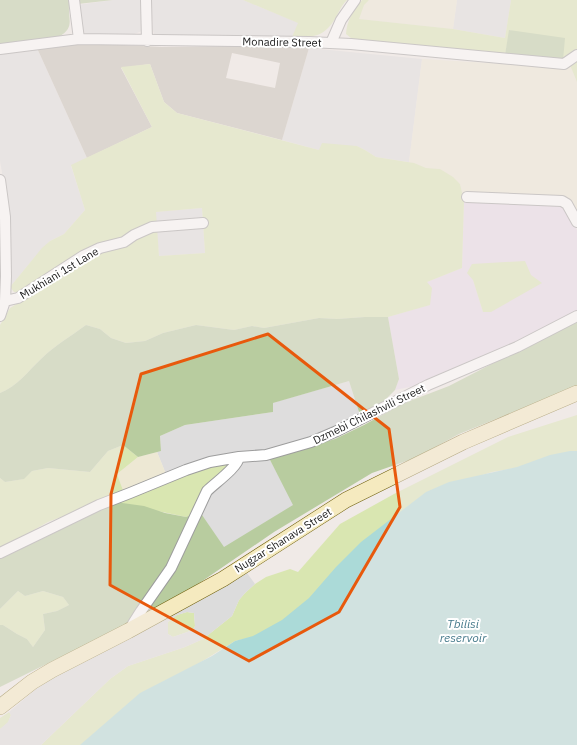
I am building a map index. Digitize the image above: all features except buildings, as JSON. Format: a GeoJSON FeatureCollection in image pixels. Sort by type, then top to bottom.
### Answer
{"type":"FeatureCollection","features":[{"type":"Feature","properties":{"kind":"main road","name":"Nugzar Shanava Street"},"geometry":{"type":"LineString","coordinates":[[0,707],[32,682],[52,670],[128,631],[222,579],[346,500],[463,442],[577,393]]}},
{"type":"Feature","properties":{"kind":"main road"},"geometry":{"type":"LineString","coordinates":[[0,697],[32,682]]}},
{"type":"Feature","properties":{"kind":"street"},"geometry":{"type":"LineString","coordinates":[[74,0],[79,39]]}},
{"type":"Feature","properties":{"kind":"street"},"geometry":{"type":"LineString","coordinates":[[146,0],[147,41]]}},
{"type":"Feature","properties":{"kind":"street"},"geometry":{"type":"LineString","coordinates":[[331,43],[341,20],[355,0]]}},
{"type":"Feature","properties":{"kind":"street","name":"Monadire Street"},"geometry":{"type":"LineString","coordinates":[[0,49],[79,39],[147,41],[183,40],[331,43],[564,64],[577,56]]}},
{"type":"Feature","properties":{"kind":"street"},"geometry":{"type":"LineString","coordinates":[[0,180],[5,217],[5,302],[0,316]]}},
{"type":"Feature","properties":{"kind":"street"},"geometry":{"type":"LineString","coordinates":[[467,197],[562,201],[567,204],[577,222]]}},
{"type":"Feature","properties":{"kind":"street","name":"Mukhiani 1st Lane"},"geometry":{"type":"LineString","coordinates":[[5,302],[18,298],[83,256],[100,248],[124,242],[134,235],[152,227],[203,223]]}},
{"type":"Feature","properties":{"kind":"street","name":"Dzmebi Chilashvili Street"},"geometry":{"type":"LineString","coordinates":[[0,553],[99,505],[198,466],[210,462],[266,454],[311,442],[337,431],[428,385],[517,347],[577,316]]}},
{"type":"Feature","properties":{"kind":"street"},"geometry":{"type":"LineString","coordinates":[[128,631],[171,568],[207,491],[232,469],[239,461],[239,457]]}},
{"type":"Feature","properties":{"kind":"highlighted area"},"geometry":{"type":"Polygon","coordinates":[[[268,334],[389,429],[400,507],[339,612],[249,661],[110,585],[111,494],[141,374],[268,334]]]}},
{"type":"Feature","properties":{"kind":"shaded area"},"geometry":{"type":"Polygon","coordinates":[[[113,0],[143,0],[142,31],[129,36],[88,35],[83,32],[80,27],[77,5],[113,0]]]}},
{"type":"Feature","properties":{"kind":"shaded area"},"geometry":{"type":"Polygon","coordinates":[[[151,0],[243,0],[299,23],[292,37],[158,38],[154,34],[153,30],[151,0]]]}},
{"type":"Feature","properties":{"kind":"shaded area"},"geometry":{"type":"Polygon","coordinates":[[[369,0],[457,0],[453,29],[358,19],[364,4],[369,0]]]}},
{"type":"Feature","properties":{"kind":"shaded area"},"geometry":{"type":"Polygon","coordinates":[[[457,0],[511,0],[505,38],[453,29],[457,0]]]}},
{"type":"Feature","properties":{"kind":"shaded area"},"geometry":{"type":"Polygon","coordinates":[[[83,43],[162,47],[249,46],[309,48],[282,140],[177,113],[164,102],[150,64],[121,68],[152,127],[87,158],[37,48],[83,43]],[[232,53],[226,78],[275,88],[280,63],[232,53]]]}},
{"type":"Feature","properties":{"kind":"shaded area"},"geometry":{"type":"Polygon","coordinates":[[[37,48],[87,158],[71,166],[85,210],[64,234],[50,241],[10,287],[3,178],[0,161],[0,54],[37,48]]]}},
{"type":"Feature","properties":{"kind":"shaded area"},"geometry":{"type":"Polygon","coordinates":[[[309,48],[422,59],[409,162],[376,157],[357,146],[344,146],[319,150],[282,140],[309,48]]]}},
{"type":"Feature","properties":{"kind":"shaded area"},"geometry":{"type":"Polygon","coordinates":[[[422,59],[557,67],[570,65],[577,82],[577,216],[562,204],[464,201],[460,184],[440,169],[426,168],[409,162],[422,59]]]}},
{"type":"Feature","properties":{"kind":"shaded area"},"geometry":{"type":"Polygon","coordinates":[[[464,201],[562,204],[577,230],[577,311],[522,341],[419,385],[395,390],[399,379],[388,317],[429,305],[427,282],[462,268],[464,201]],[[473,280],[483,312],[491,312],[473,280]]]}},
{"type":"Feature","properties":{"kind":"shaded area"},"geometry":{"type":"Polygon","coordinates":[[[202,208],[205,253],[159,256],[155,212],[202,208]]]}},
{"type":"Feature","properties":{"kind":"shaded area"},"geometry":{"type":"Polygon","coordinates":[[[349,381],[360,415],[312,437],[258,453],[166,474],[157,452],[161,451],[160,436],[185,425],[273,412],[272,403],[349,381]]]}},
{"type":"Feature","properties":{"kind":"shaded area"},"geometry":{"type":"Polygon","coordinates":[[[157,452],[166,474],[124,493],[117,474],[138,457],[157,452]]]}},
{"type":"Feature","properties":{"kind":"shaded area"},"geometry":{"type":"Polygon","coordinates":[[[269,458],[294,505],[224,548],[200,512],[216,484],[242,463],[269,458]]]}},
{"type":"Feature","properties":{"kind":"shaded area"},"geometry":{"type":"Polygon","coordinates":[[[247,573],[255,584],[239,600],[232,616],[203,639],[185,647],[128,666],[110,679],[41,745],[0,745],[0,729],[8,722],[11,715],[9,712],[35,690],[63,670],[163,620],[247,573]],[[187,612],[177,615],[168,622],[168,634],[173,637],[193,630],[195,626],[194,613],[187,612]]]}},
{"type":"Feature","properties":{"kind":"green space"},"geometry":{"type":"Polygon","coordinates":[[[0,0],[113,0],[69,5],[69,27],[59,37],[0,44],[0,0]]]}},
{"type":"Feature","properties":{"kind":"green space"},"geometry":{"type":"Polygon","coordinates":[[[243,0],[347,0],[331,25],[322,33],[312,36],[292,37],[298,23],[243,0]]]}},
{"type":"Feature","properties":{"kind":"green space"},"geometry":{"type":"Polygon","coordinates":[[[362,0],[369,0],[364,5],[359,19],[453,29],[505,38],[511,0],[577,0],[577,51],[563,60],[510,30],[505,55],[356,42],[346,34],[351,16],[362,0]]]}},
{"type":"Feature","properties":{"kind":"green space"},"geometry":{"type":"Polygon","coordinates":[[[509,30],[565,38],[563,60],[505,55],[509,30]]]}},
{"type":"Feature","properties":{"kind":"green space"},"geometry":{"type":"Polygon","coordinates":[[[577,60],[577,82],[570,65],[577,60]]]}},
{"type":"Feature","properties":{"kind":"green space"},"geometry":{"type":"Polygon","coordinates":[[[150,64],[164,102],[177,113],[319,150],[322,143],[357,146],[376,157],[414,163],[426,168],[440,169],[453,177],[460,184],[464,201],[462,268],[427,282],[432,288],[430,305],[388,317],[337,319],[319,318],[264,328],[252,326],[234,330],[196,325],[163,333],[145,341],[126,343],[111,338],[100,329],[86,325],[51,350],[12,387],[0,393],[0,325],[10,308],[23,300],[21,293],[14,292],[10,287],[42,248],[50,241],[64,234],[85,210],[71,165],[152,127],[121,67],[150,64]],[[202,208],[156,212],[159,256],[205,253],[202,208]]]}},
{"type":"Feature","properties":{"kind":"green space"},"geometry":{"type":"Polygon","coordinates":[[[525,261],[531,275],[542,283],[491,312],[483,312],[473,280],[467,273],[472,264],[525,261]]]}},
{"type":"Feature","properties":{"kind":"green space"},"geometry":{"type":"Polygon","coordinates":[[[388,317],[399,379],[395,390],[384,401],[360,415],[349,381],[273,403],[273,412],[185,425],[160,436],[161,451],[138,457],[123,445],[108,451],[90,472],[48,468],[32,471],[24,479],[5,482],[0,478],[0,393],[12,387],[51,350],[86,325],[100,329],[111,338],[126,343],[145,341],[163,333],[196,325],[234,330],[252,326],[264,328],[319,318],[337,319],[388,317]]]}},
{"type":"Feature","properties":{"kind":"green space"},"geometry":{"type":"Polygon","coordinates":[[[577,320],[577,386],[459,434],[415,458],[372,473],[274,532],[179,597],[0,687],[0,625],[3,625],[27,639],[33,647],[45,630],[43,614],[57,611],[69,605],[63,597],[43,591],[25,596],[18,591],[0,609],[0,556],[115,502],[144,506],[165,513],[186,517],[200,512],[224,547],[293,505],[269,458],[335,439],[402,404],[449,386],[577,320]]]}},
{"type":"Feature","properties":{"kind":"green space"},"geometry":{"type":"Polygon","coordinates":[[[577,415],[577,458],[492,472],[473,478],[275,632],[235,641],[201,662],[87,745],[41,745],[110,679],[128,666],[185,647],[203,639],[232,616],[239,600],[255,584],[266,577],[290,569],[298,572],[340,524],[394,494],[508,437],[577,415]]]}},
{"type":"Feature","properties":{"kind":"green space"},"geometry":{"type":"Polygon","coordinates":[[[123,445],[138,457],[117,474],[124,493],[48,522],[0,549],[0,478],[5,482],[23,479],[32,471],[48,468],[90,472],[108,451],[123,445]]]}},
{"type":"Feature","properties":{"kind":"green space"},"geometry":{"type":"Polygon","coordinates":[[[226,464],[228,467],[194,515],[186,517],[115,502],[201,469],[226,464]]]}},
{"type":"Feature","properties":{"kind":"green space"},"geometry":{"type":"Polygon","coordinates":[[[18,591],[25,596],[43,591],[63,597],[69,605],[57,611],[43,614],[45,630],[33,647],[27,639],[3,625],[0,625],[0,609],[18,591]]]}},
{"type":"Feature","properties":{"kind":"green space"},"geometry":{"type":"Polygon","coordinates":[[[187,612],[194,613],[195,626],[193,630],[173,637],[168,634],[168,622],[177,615],[187,612]]]}},
{"type":"Feature","properties":{"kind":"green space"},"geometry":{"type":"Polygon","coordinates":[[[9,712],[11,715],[8,723],[0,729],[0,718],[9,712]]]}},
{"type":"Feature","properties":{"kind":"water","name":"Tbilisi reservoir"},"geometry":{"type":"Polygon","coordinates":[[[577,451],[577,745],[80,745],[140,693],[212,656],[235,641],[253,636],[282,620],[309,598],[336,567],[361,542],[426,492],[449,482],[517,467],[550,455],[577,451]]]}}]}
